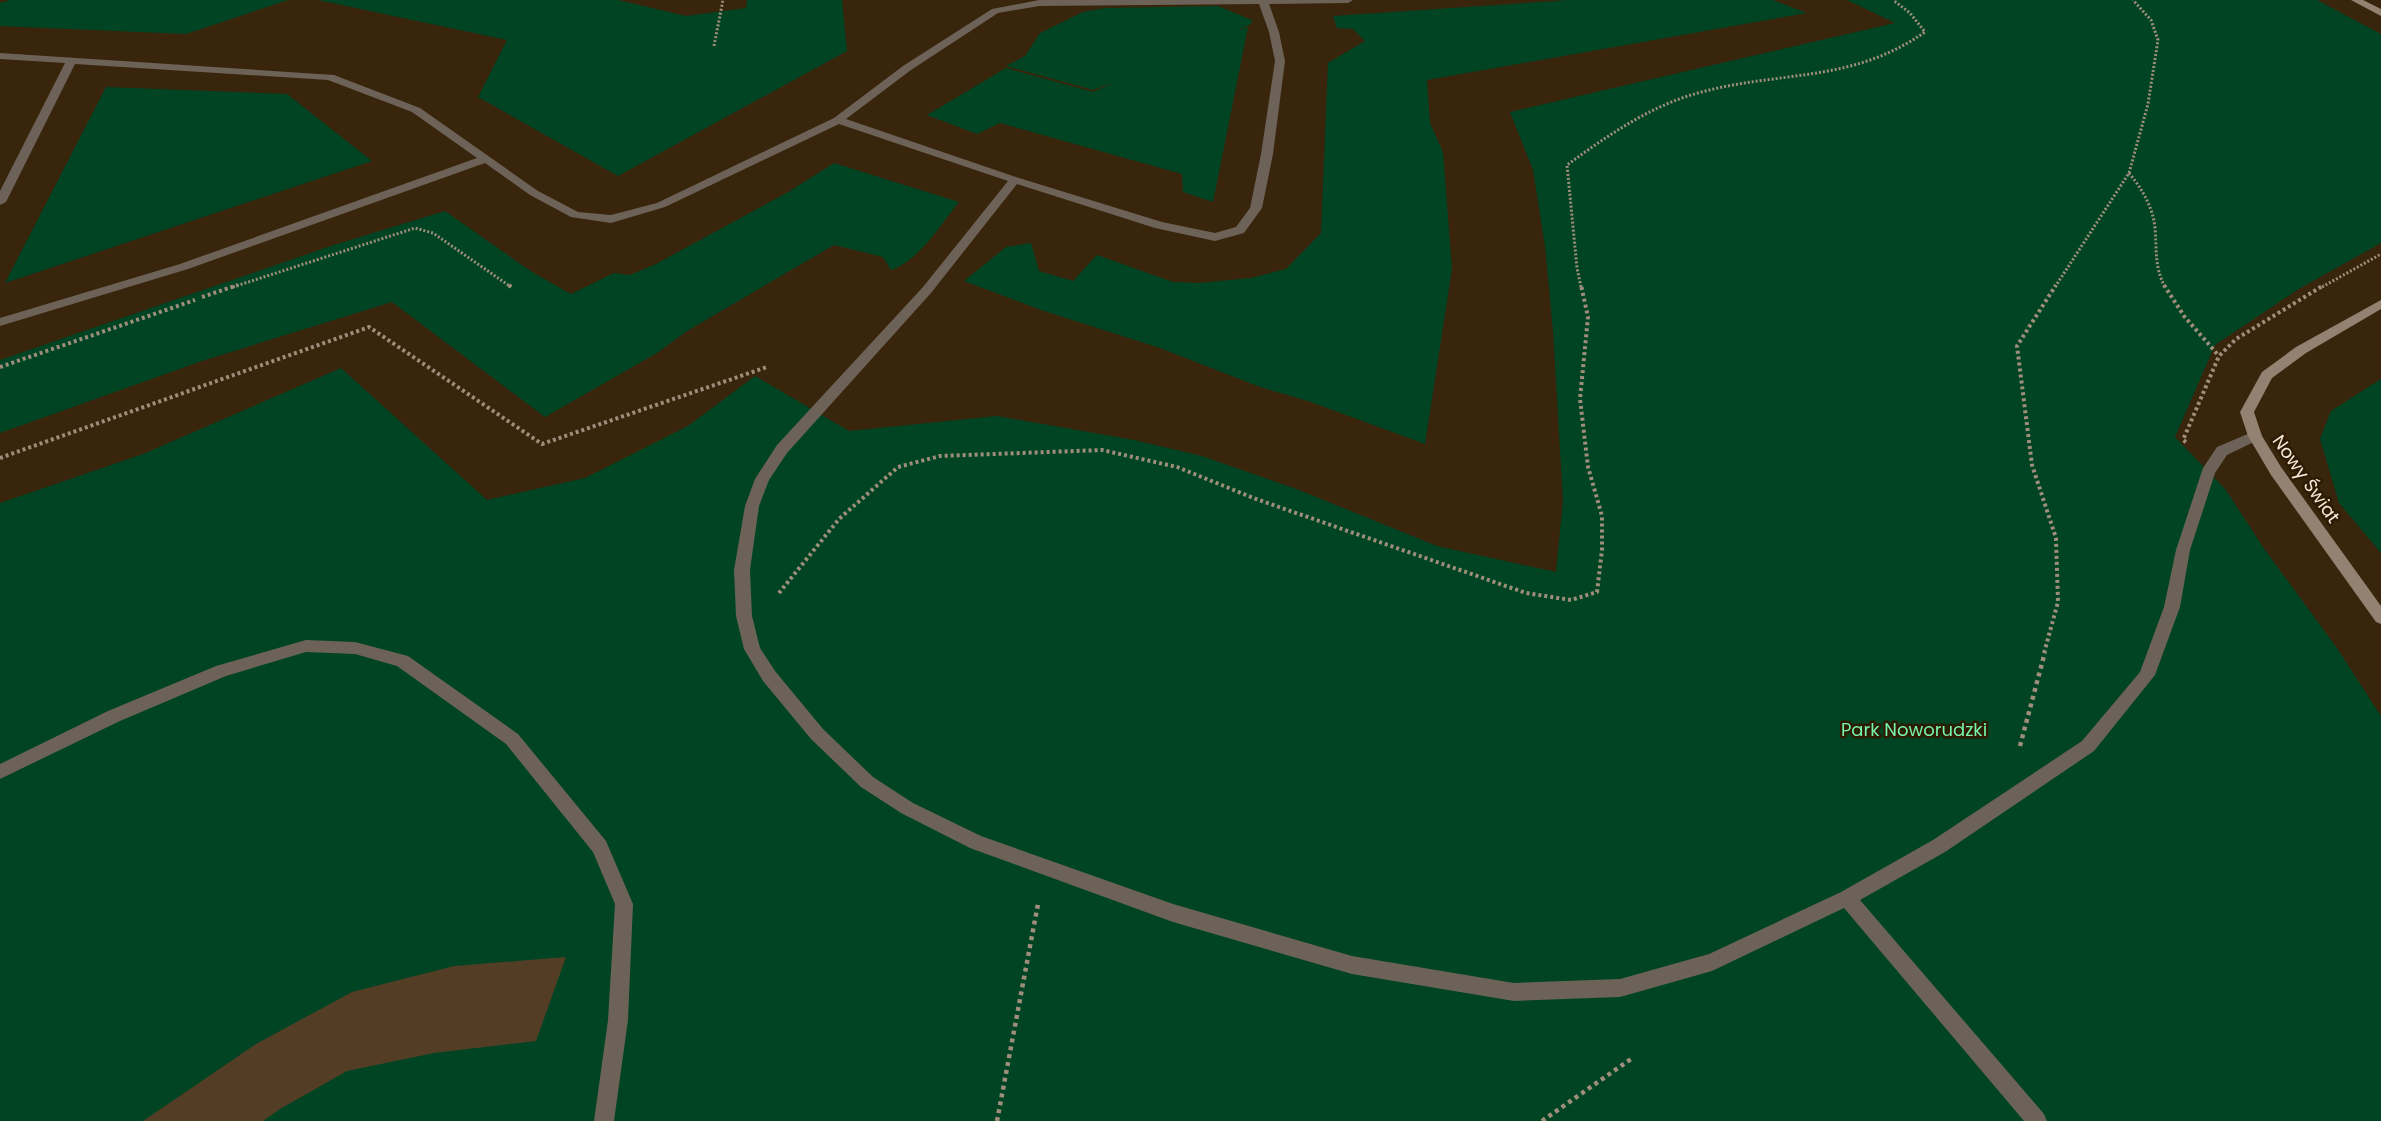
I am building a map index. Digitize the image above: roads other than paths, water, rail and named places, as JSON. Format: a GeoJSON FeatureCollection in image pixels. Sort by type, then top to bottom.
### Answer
{"type":"FeatureCollection","features":[{"type":"Feature","properties":{"kind":"street"},"geometry":{"type":"LineString","coordinates":[[2356,0],[2381,13]]}},
{"type":"Feature","properties":{"kind":"street","name":"Nowy Świat"},"geometry":{"type":"LineString","coordinates":[[2381,304],[2301,350],[2267,375],[2247,412],[2255,436],[2276,471],[2381,618]]}},
{"type":"Feature","properties":{"kind":"lane"},"geometry":{"type":"LineString","coordinates":[[990,0],[995,10]]}},
{"type":"Feature","properties":{"kind":"lane"},"geometry":{"type":"LineString","coordinates":[[0,56],[330,77],[416,110],[534,193],[575,214],[611,219],[661,205],[837,120],[907,68],[995,10],[1039,3],[1348,0]]}},
{"type":"Feature","properties":{"kind":"lane"},"geometry":{"type":"LineString","coordinates":[[837,120],[1015,180],[1159,225],[1215,237],[1240,230],[1256,208],[1267,154],[1280,61],[1274,32],[1263,2]]}},
{"type":"Feature","properties":{"kind":"lane"},"geometry":{"type":"LineString","coordinates":[[0,202],[3,190],[71,62]]}},
{"type":"Feature","properties":{"kind":"lane"},"geometry":{"type":"LineString","coordinates":[[0,322],[70,303],[303,226],[486,159]]}},
{"type":"Feature","properties":{"kind":"lane"},"geometry":{"type":"LineString","coordinates":[[1015,180],[927,290],[782,448],[762,479],[752,506],[742,570],[744,616],[752,649],[769,676],[817,734],[867,782],[937,823],[976,842],[1173,913],[1352,965],[1514,992],[1620,988],[1712,962],[1847,898],[1940,846],[2088,746],[2147,675],[2172,607],[2183,550],[2208,472],[2222,451],[2255,436]]}},
{"type":"Feature","properties":{"kind":"lane"},"geometry":{"type":"LineString","coordinates":[[0,772],[114,716],[222,671],[306,646],[355,648],[402,660],[512,739],[600,847],[624,904],[618,1020],[604,1121]]}},
{"type":"Feature","properties":{"kind":"lane"},"geometry":{"type":"LineString","coordinates":[[1847,898],[2037,1121]]}},
{"type":"Feature","properties":{"kind":"park label","name":"Park Noworudzki"},"geometry":{"type":"Point","coordinates":[1914,730]}}]}
